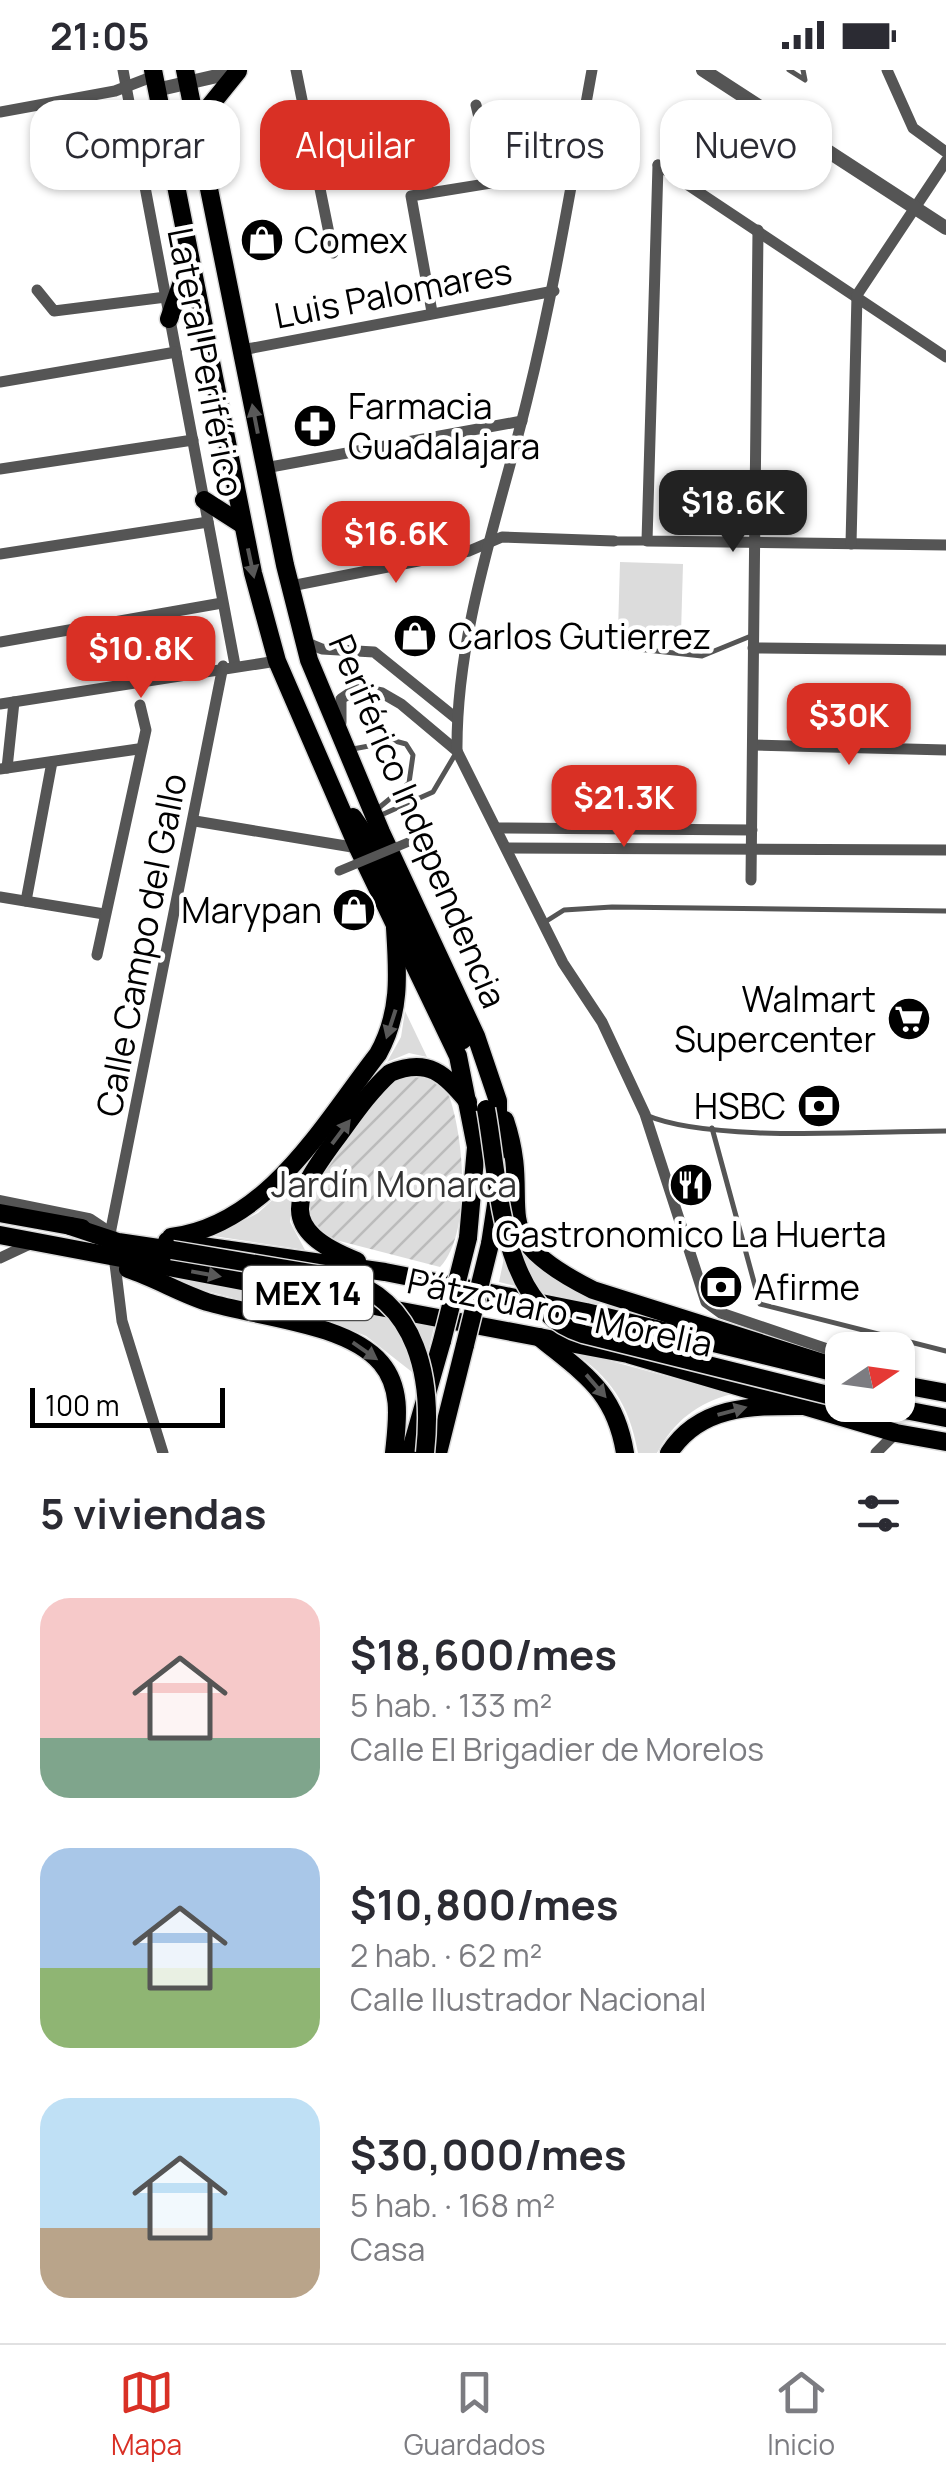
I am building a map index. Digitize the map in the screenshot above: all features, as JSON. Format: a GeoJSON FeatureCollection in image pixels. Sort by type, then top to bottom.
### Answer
{"type":"FeatureCollection","features":[{"type":"Feature","properties":{"kind":"main road"},"geometry":{"type":"LineString","coordinates":[[216,100],[240,71]]}},
{"type":"Feature","properties":{"kind":"main road","name":"Periférico Independencia"},"geometry":{"type":"LineString","coordinates":[[159,76],[243,525],[277,662],[358,848],[484,1105],[468,1238],[410,1453]]}},
{"type":"Feature","properties":{"kind":"main road","name":"Periférico Independencia"},"geometry":{"type":"LineString","coordinates":[[209,190],[305,642],[374,815],[476,1036],[498,1198],[437,1452]]}},
{"type":"Feature","properties":{"kind":"main road"},"geometry":{"type":"LineString","coordinates":[[169,319],[190,258]]}},
{"type":"Feature","properties":{"kind":"main road"},"geometry":{"type":"LineString","coordinates":[[204,500],[243,525]]}},
{"type":"Feature","properties":{"kind":"main road"},"geometry":{"type":"LineString","coordinates":[[334,794],[373,846],[458,1028],[484,1105],[515,1268],[529,1297],[546,1315],[584,1334],[825,1394]]}},
{"type":"Feature","properties":{"kind":"main road"},"geometry":{"type":"LineString","coordinates":[[152,1239],[214,1226],[264,1194],[366,1069],[391,1031],[397,1004],[396,928]]}},
{"type":"Feature","properties":{"kind":"main road"},"geometry":{"type":"LineString","coordinates":[[385,1272],[324,1248],[309,1233],[302,1216],[302,1184],[390,1073],[406,1066],[434,1068],[484,1105],[509,1133],[516,1224],[526,1244],[544,1261],[593,1290],[825,1366]]}},
{"type":"Feature","properties":{"kind":"main road"},"geometry":{"type":"LineString","coordinates":[[0,1213],[110,1234]]}},
{"type":"Feature","properties":{"kind":"main road"},"geometry":{"type":"LineString","coordinates":[[70,1226],[118,1242],[340,1278],[380,1294],[407,1324],[419,1356],[437,1452]]}},
{"type":"Feature","properties":{"kind":"main road","name":"MEX 14"},"geometry":{"type":"LineString","coordinates":[[110,1234],[385,1272],[586,1312],[825,1368]]}},
{"type":"Feature","properties":{"kind":"main road","name":"Pátzcuaro - Morelia"},"geometry":{"type":"LineString","coordinates":[[0,1235],[628,1354],[896,1433]]}},
{"type":"Feature","properties":{"kind":"main road"},"geometry":{"type":"LineString","coordinates":[[76,1250],[204,1301],[342,1337],[366,1349],[384,1366],[394,1388],[398,1414],[394,1453]]}},
{"type":"Feature","properties":{"kind":"main road"},"geometry":{"type":"LineString","coordinates":[[539,1337],[603,1392],[616,1413],[625,1453]]}},
{"type":"Feature","properties":{"kind":"main road"},"geometry":{"type":"LineString","coordinates":[[915,1387],[946,1393]]}},
{"type":"Feature","properties":{"kind":"main road"},"geometry":{"type":"LineString","coordinates":[[669,1453],[694,1424],[742,1406],[810,1406]]}},
{"type":"Feature","properties":{"kind":"main road"},"geometry":{"type":"LineString","coordinates":[[915,1412],[946,1418]]}},
{"type":"Feature","properties":{"kind":"main road","name":"MEX 14"},"geometry":{"type":"LineString","coordinates":[[896,1433],[946,1442]]}},
{"type":"Feature","properties":{"kind":"street"},"geometry":{"type":"LineString","coordinates":[[296,70],[332,253]]}},
{"type":"Feature","properties":{"kind":"street"},"geometry":{"type":"LineString","coordinates":[[587,100],[592,70]]}},
{"type":"Feature","properties":{"kind":"street"},"geometry":{"type":"LineString","coordinates":[[703,70],[946,228]]}},
{"type":"Feature","properties":{"kind":"street"},"geometry":{"type":"LineString","coordinates":[[888,70],[913,128],[946,152]]}},
{"type":"Feature","properties":{"kind":"street"},"geometry":{"type":"LineString","coordinates":[[0,112],[159,76],[240,71]]}},
{"type":"Feature","properties":{"kind":"street","name":"Lateral Periférico"},"geometry":{"type":"LineString","coordinates":[[123,85],[204,500],[229,666]]}},
{"type":"Feature","properties":{"kind":"street"},"geometry":{"type":"LineString","coordinates":[[851,544],[857,295],[946,161]]}},
{"type":"Feature","properties":{"kind":"street"},"geometry":{"type":"LineString","coordinates":[[647,542],[658,166],[946,357]]}},
{"type":"Feature","properties":{"kind":"street"},"geometry":{"type":"LineString","coordinates":[[432,312],[411,196],[470,186]]}},
{"type":"Feature","properties":{"kind":"street"},"geometry":{"type":"LineString","coordinates":[[457,751],[457,719],[486,542],[522,421],[554,290],[569,190]]}},
{"type":"Feature","properties":{"kind":"street"},"geometry":{"type":"LineString","coordinates":[[751,880],[758,230]]}},
{"type":"Feature","properties":{"kind":"street"},"geometry":{"type":"LineString","coordinates":[[37,290],[54,312],[166,296]]}},
{"type":"Feature","properties":{"kind":"street","name":"Luis Palomares"},"geometry":{"type":"LineString","coordinates":[[242,350],[554,290]]}},
{"type":"Feature","properties":{"kind":"street"},"geometry":{"type":"LineString","coordinates":[[0,382],[176,352]]}},
{"type":"Feature","properties":{"kind":"street"},"geometry":{"type":"LineString","coordinates":[[266,468],[522,421]]}},
{"type":"Feature","properties":{"kind":"street"},"geometry":{"type":"LineString","coordinates":[[0,469],[192,440]]}},
{"type":"Feature","properties":{"kind":"street"},"geometry":{"type":"LineString","coordinates":[[0,554],[208,522]]}},
{"type":"Feature","properties":{"kind":"street"},"geometry":{"type":"LineString","coordinates":[[291,586],[469,551],[502,537],[946,545]]}},
{"type":"Feature","properties":{"kind":"street"},"geometry":{"type":"LineString","coordinates":[[0,642],[222,603]]}},
{"type":"Feature","properties":{"kind":"street"},"geometry":{"type":"LineString","coordinates":[[305,642],[322,649],[374,652],[457,719]]}},
{"type":"Feature","properties":{"kind":"street"},"geometry":{"type":"LineString","coordinates":[[753,642],[946,650]]}},
{"type":"Feature","properties":{"kind":"street"},"geometry":{"type":"LineString","coordinates":[[0,704],[229,666],[277,662]]}},
{"type":"Feature","properties":{"kind":"street","name":"Calle Campo del Gallo"},"geometry":{"type":"LineString","coordinates":[[110,1234],[229,666]]}},
{"type":"Feature","properties":{"kind":"street"},"geometry":{"type":"LineString","coordinates":[[347,751],[338,712],[341,699],[357,688],[382,693],[401,704],[457,751],[563,963],[602,1022],[645,1114],[706,1302],[721,1313],[825,1348]]}},
{"type":"Feature","properties":{"kind":"street"},"geometry":{"type":"LineString","coordinates":[[14,702],[4,730],[4,769],[138,749]]}},
{"type":"Feature","properties":{"kind":"street"},"geometry":{"type":"LineString","coordinates":[[97,955],[138,749],[146,730],[140,705]]}},
{"type":"Feature","properties":{"kind":"street"},"geometry":{"type":"LineString","coordinates":[[753,745],[946,750]]}},
{"type":"Feature","properties":{"kind":"street"},"geometry":{"type":"LineString","coordinates":[[26,902],[52,762]]}},
{"type":"Feature","properties":{"kind":"street"},"geometry":{"type":"LineString","coordinates":[[195,821],[358,848]]}},
{"type":"Feature","properties":{"kind":"street"},"geometry":{"type":"LineString","coordinates":[[496,828],[752,830]]}},
{"type":"Feature","properties":{"kind":"street"},"geometry":{"type":"LineString","coordinates":[[339,871],[410,841]]}},
{"type":"Feature","properties":{"kind":"street"},"geometry":{"type":"LineString","coordinates":[[507,848],[946,850]]}},
{"type":"Feature","properties":{"kind":"street"},"geometry":{"type":"LineString","coordinates":[[0,897],[104,914]]}},
{"type":"Feature","properties":{"kind":"street"},"geometry":{"type":"LineString","coordinates":[[0,1202],[89,1220],[110,1234]]}},
{"type":"Feature","properties":{"kind":"street"},"geometry":{"type":"LineString","coordinates":[[0,1258],[35,1242]]}},
{"type":"Feature","properties":{"kind":"street"},"geometry":{"type":"LineString","coordinates":[[115,1264],[122,1321],[163,1453]]}},
{"type":"Feature","properties":{"kind":"street"},"geometry":{"type":"LineString","coordinates":[[876,1453],[896,1433]]}},
{"type":"Feature","properties":{"kind":"lane"},"geometry":{"type":"LineString","coordinates":[[789,70],[805,80],[803,70]]}},
{"type":"Feature","properties":{"kind":"lane"},"geometry":{"type":"LineString","coordinates":[[628,648],[702,656],[753,642]]}},
{"type":"Feature","properties":{"kind":"lane"},"geometry":{"type":"LineString","coordinates":[[347,751],[394,741],[406,744],[413,755],[408,784],[374,815]]}},
{"type":"Feature","properties":{"kind":"lane"},"geometry":{"type":"LineString","coordinates":[[374,815],[433,792],[457,751]]}},
{"type":"Feature","properties":{"kind":"lane"},"geometry":{"type":"LineString","coordinates":[[545,922],[564,910],[612,908],[946,912]]}},
{"type":"Feature","properties":{"kind":"lane"},"geometry":{"type":"LineString","coordinates":[[645,1114],[669,1125],[712,1128],[946,1132]]}},
{"type":"Feature","properties":{"kind":"lane"},"geometry":{"type":"LineString","coordinates":[[712,1128],[760,1304],[946,1351]]}},
{"type":"Feature","properties":{"kind":"green space"},"geometry":{"type":"Polygon","coordinates":[[[620,562],[683,564],[681,633],[618,631],[620,562]]]}},
{"type":"Feature","properties":{"kind":"green space"},"geometry":{"type":"Polygon","coordinates":[[[405,1011],[427,1057],[409,1053],[387,1062],[401,1037],[405,1011]]]}},
{"type":"Feature","properties":{"kind":"green space","name":"Jardín Monarca"},"geometry":{"type":"Polygon","coordinates":[[[408,1072],[442,1079],[456,1121],[461,1203],[451,1250],[440,1267],[328,1238],[314,1224],[310,1212],[310,1191],[325,1163],[369,1108],[408,1072]]]}},
{"type":"Feature","properties":{"kind":"green space"},"geometry":{"type":"Polygon","coordinates":[[[291,1183],[290,1222],[305,1250],[214,1236],[258,1213],[291,1183]]]}},
{"type":"Feature","properties":{"kind":"green space"},"geometry":{"type":"Polygon","coordinates":[[[509,1234],[532,1259],[636,1311],[636,1315],[499,1282],[509,1234]]]}},
{"type":"Feature","properties":{"kind":"green space"},"geometry":{"type":"Polygon","coordinates":[[[168,1273],[434,1327],[425,1365],[412,1372],[366,1336],[184,1285],[168,1273]]]}},
{"type":"Feature","properties":{"kind":"green space"},"geometry":{"type":"Polygon","coordinates":[[[570,1350],[732,1394],[688,1415],[657,1453],[638,1453],[616,1393],[597,1371],[570,1350]]]}},
{"type":"Feature","properties":{"kind":"place","name":"Comex"},"geometry":{"type":"Point","coordinates":[262,240]}},
{"type":"Feature","properties":{"kind":"place","name":"Farmacia Guadalajara"},"geometry":{"type":"Point","coordinates":[315,426]}},
{"type":"Feature","properties":{"kind":"place","name":"Carlos Gutierrez"},"geometry":{"type":"Point","coordinates":[415,636]}},
{"type":"Feature","properties":{"kind":"place","name":"Marypan"},"geometry":{"type":"Point","coordinates":[354,910]}},
{"type":"Feature","properties":{"kind":"place","name":"Walmart Supercenter"},"geometry":{"type":"Point","coordinates":[909,1019]}},
{"type":"Feature","properties":{"kind":"place","name":"HSBC"},"geometry":{"type":"Point","coordinates":[819,1106]}},
{"type":"Feature","properties":{"kind":"place","name":"Gastronomico La Huerta"},"geometry":{"type":"Point","coordinates":[691,1185]}},
{"type":"Feature","properties":{"kind":"place","name":"Afirme"},"geometry":{"type":"Point","coordinates":[721,1287]}}]}
